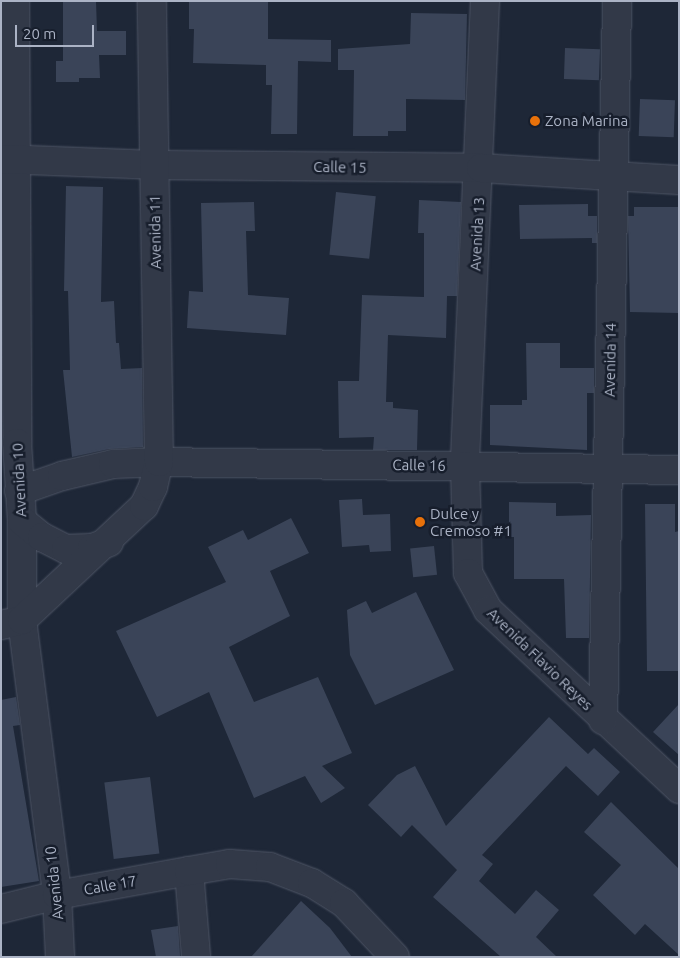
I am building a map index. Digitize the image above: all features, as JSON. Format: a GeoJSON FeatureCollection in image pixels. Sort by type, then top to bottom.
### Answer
{"type":"FeatureCollection","features":[{"type":"Feature","properties":{"kind":"street","name":"Avenida 10"},"geometry":{"type":"LineString","coordinates":[[15,1],[9,159],[19,491],[22,521],[12,623],[57,895],[60,957]]}},
{"type":"Feature","properties":{"kind":"street","name":"Avenida 11"},"geometry":{"type":"LineString","coordinates":[[152,1],[158,462]]}},
{"type":"Feature","properties":{"kind":"street","name":"Avenida 13"},"geometry":{"type":"LineString","coordinates":[[465,466],[480,168],[485,1]]}},
{"type":"Feature","properties":{"kind":"street","name":"Avenida 14"},"geometry":{"type":"LineString","coordinates":[[603,720],[614,178],[612,157],[617,1]]}},
{"type":"Feature","properties":{"kind":"street","name":"Calle 15"},"geometry":{"type":"LineString","coordinates":[[9,159],[154,165],[480,168],[614,178],[679,180]]}},
{"type":"Feature","properties":{"kind":"street","name":"Calle 16"},"geometry":{"type":"LineString","coordinates":[[19,491],[62,476],[113,464],[158,462],[679,470]]}},
{"type":"Feature","properties":{"kind":"street"},"geometry":{"type":"LineString","coordinates":[[12,623],[109,542],[144,506],[153,487],[158,462]]}},
{"type":"Feature","properties":{"kind":"street","name":"Avenida Flavio Reyes"},"geometry":{"type":"LineString","coordinates":[[465,466],[466,556],[476,593],[506,628],[679,789]]}},
{"type":"Feature","properties":{"kind":"street"},"geometry":{"type":"LineString","coordinates":[[22,521],[42,538],[66,549],[92,548],[109,542]]}},
{"type":"Feature","properties":{"kind":"street","name":"Calle 17"},"geometry":{"type":"LineString","coordinates":[[1,909],[57,895],[230,864],[270,867],[312,883],[344,903],[395,957]]}},
{"type":"Feature","properties":{"kind":"street"},"geometry":{"type":"LineString","coordinates":[[189,871],[196,957]]}},
{"type":"Feature","properties":{"kind":"building"},"geometry":{"type":"Polygon","coordinates":[[[63,1],[96,1],[97,31],[126,31],[126,55],[99,55],[100,78],[79,78],[79,82],[56,82],[56,61],[63,61],[63,1]]]}},
{"type":"Feature","properties":{"kind":"building"},"geometry":{"type":"Polygon","coordinates":[[[189,1],[268,1],[268,39],[331,40],[331,62],[298,61],[297,134],[271,134],[272,85],[266,85],[266,65],[193,63],[194,29],[189,29],[189,1]]]}},
{"type":"Feature","properties":{"kind":"building"},"geometry":{"type":"Polygon","coordinates":[[[411,13],[467,14],[465,100],[406,99],[406,131],[388,131],[388,136],[353,136],[354,70],[338,70],[338,49],[410,44],[411,13]]]}},
{"type":"Feature","properties":{"kind":"building"},"geometry":{"type":"Polygon","coordinates":[[[565,48],[600,49],[599,80],[564,79],[565,48]]]}},
{"type":"Feature","properties":{"kind":"building"},"geometry":{"type":"Polygon","coordinates":[[[640,99],[675,100],[674,137],[639,136],[640,99]]]}},
{"type":"Feature","properties":{"kind":"building"},"geometry":{"type":"Polygon","coordinates":[[[66,186],[103,187],[101,302],[114,301],[116,343],[119,343],[121,369],[142,368],[143,447],[109,449],[72,457],[63,370],[70,370],[68,291],[64,291],[66,186]]]}},
{"type":"Feature","properties":{"kind":"building"},"geometry":{"type":"Polygon","coordinates":[[[336,192],[376,196],[369,259],[329,255],[336,192]]]}},
{"type":"Feature","properties":{"kind":"building"},"geometry":{"type":"Polygon","coordinates":[[[419,200],[461,202],[457,296],[447,296],[446,338],[388,335],[386,402],[393,402],[393,408],[418,410],[417,450],[373,450],[374,437],[339,438],[338,381],[359,381],[362,295],[424,297],[424,233],[418,233],[419,200]]]}},
{"type":"Feature","properties":{"kind":"building"},"geometry":{"type":"Polygon","coordinates":[[[254,202],[255,231],[246,231],[248,295],[289,298],[286,335],[187,328],[189,291],[203,292],[201,203],[254,202]]]}},
{"type":"Feature","properties":{"kind":"building"},"geometry":{"type":"Polygon","coordinates":[[[588,204],[588,216],[597,216],[597,243],[592,243],[592,238],[520,239],[519,205],[588,204]]]}},
{"type":"Feature","properties":{"kind":"building"},"geometry":{"type":"Polygon","coordinates":[[[634,207],[679,207],[679,313],[630,312],[628,216],[634,216],[634,207]]]}},
{"type":"Feature","properties":{"kind":"building"},"geometry":{"type":"Polygon","coordinates":[[[526,343],[560,343],[560,368],[594,368],[594,393],[587,393],[587,450],[490,445],[490,405],[522,405],[522,400],[527,400],[526,343]]]}},
{"type":"Feature","properties":{"kind":"building"},"geometry":{"type":"Polygon","coordinates":[[[362,499],[363,515],[390,514],[391,551],[370,552],[369,545],[342,547],[339,500],[362,499]]]}},
{"type":"Feature","properties":{"kind":"building"},"geometry":{"type":"Polygon","coordinates":[[[509,502],[556,503],[556,516],[591,515],[589,638],[566,638],[564,579],[514,579],[514,537],[509,537],[509,502]]]}},
{"type":"Feature","properties":{"kind":"building"},"geometry":{"type":"Polygon","coordinates":[[[645,504],[675,504],[675,532],[679,531],[679,671],[647,671],[645,504]]]}},
{"type":"Feature","properties":{"kind":"building"},"geometry":{"type":"Polygon","coordinates":[[[291,518],[309,553],[270,571],[290,616],[229,647],[254,702],[318,677],[352,753],[322,766],[345,788],[321,803],[305,776],[254,798],[209,692],[157,717],[116,631],[226,582],[208,547],[243,530],[248,540],[291,518]]]}},
{"type":"Feature","properties":{"kind":"building"},"geometry":{"type":"Polygon","coordinates":[[[434,546],[437,575],[413,577],[410,549],[434,546]]]}},
{"type":"Feature","properties":{"kind":"building"},"geometry":{"type":"Polygon","coordinates":[[[416,592],[454,670],[375,705],[350,655],[347,610],[366,601],[372,613],[416,592]]]}},
{"type":"Feature","properties":{"kind":"building"},"geometry":{"type":"Polygon","coordinates":[[[16,697],[20,725],[13,726],[39,881],[1,887],[1,700],[16,697]]]}},
{"type":"Feature","properties":{"kind":"building"},"geometry":{"type":"Polygon","coordinates":[[[679,704],[679,755],[653,732],[679,704]]]}},
{"type":"Feature","properties":{"kind":"building"},"geometry":{"type":"Polygon","coordinates":[[[549,717],[588,754],[594,748],[620,772],[598,796],[566,766],[482,855],[493,864],[479,881],[515,914],[536,890],[559,910],[536,937],[557,957],[501,957],[433,897],[457,870],[412,825],[401,837],[368,805],[397,775],[415,766],[446,826],[549,717]]]}},
{"type":"Feature","properties":{"kind":"building"},"geometry":{"type":"Polygon","coordinates":[[[150,777],[159,853],[114,859],[104,783],[150,777]]]}},
{"type":"Feature","properties":{"kind":"building"},"geometry":{"type":"Polygon","coordinates":[[[611,802],[679,869],[679,955],[645,924],[635,935],[593,895],[621,865],[584,832],[611,802]]]}},
{"type":"Feature","properties":{"kind":"building"},"geometry":{"type":"Polygon","coordinates":[[[301,901],[330,928],[352,957],[251,957],[301,901]]]}},
{"type":"Feature","properties":{"kind":"building"},"geometry":{"type":"Polygon","coordinates":[[[178,926],[180,956],[156,957],[151,930],[178,926]]]}},
{"type":"Feature","properties":{"kind":"place","name":"Zona Marina"},"geometry":{"type":"Point","coordinates":[535,121]}},
{"type":"Feature","properties":{"kind":"place","name":"Dulce y Cremoso #1"},"geometry":{"type":"Point","coordinates":[420,522]}}]}
